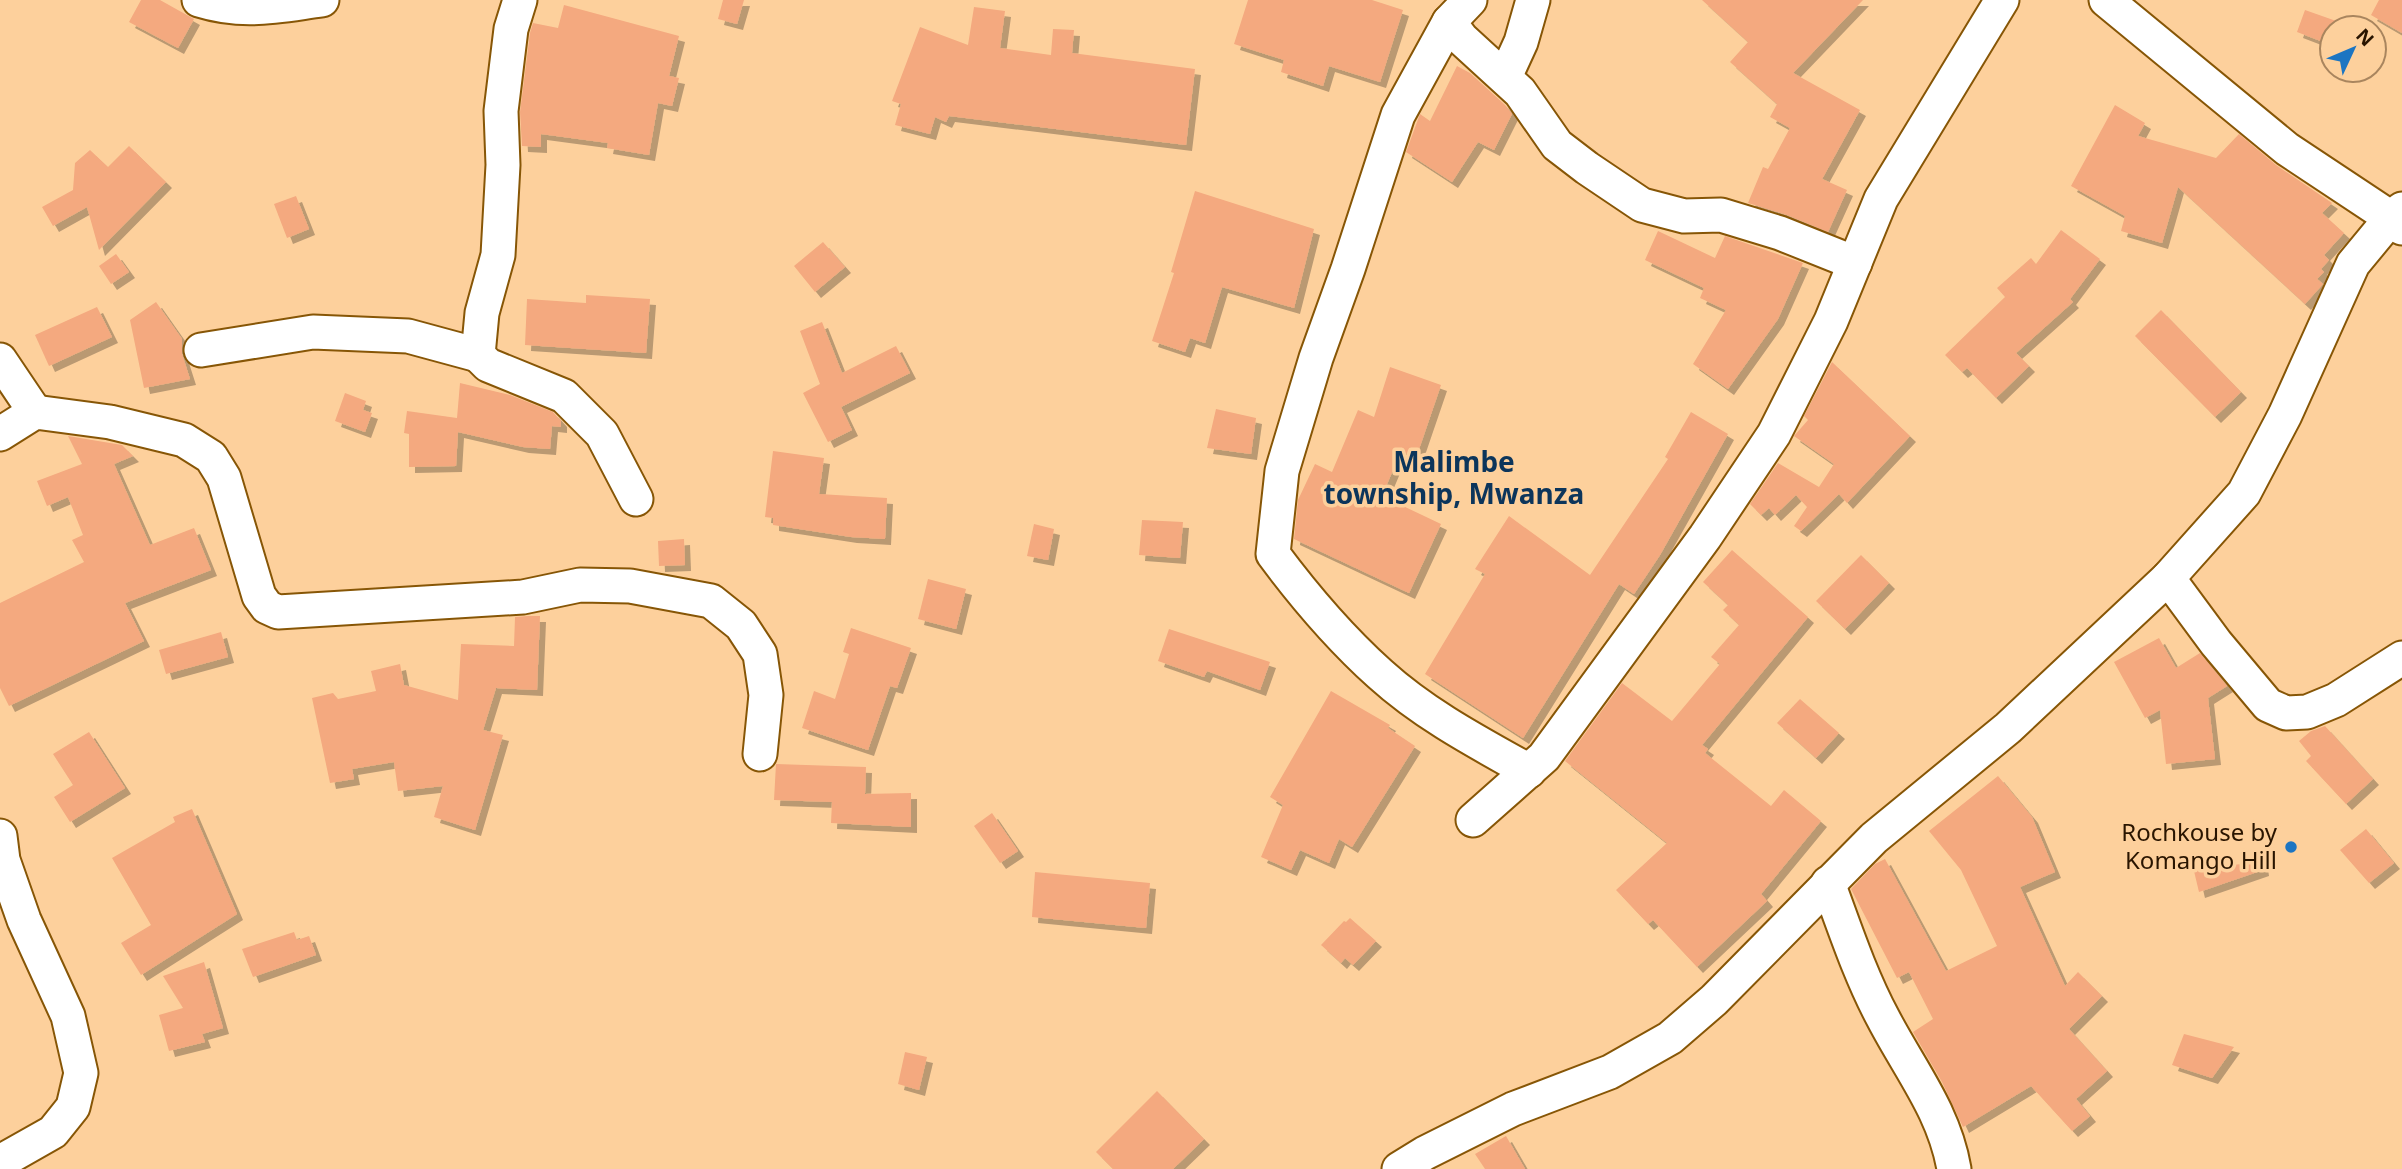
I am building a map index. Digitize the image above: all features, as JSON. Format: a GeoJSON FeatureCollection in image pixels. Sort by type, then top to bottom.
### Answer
{"type":"FeatureCollection","features":[{"type":"Feature","properties":{"kind":"street"},"geometry":{"type":"LineString","coordinates":[[199,0],[219,6],[252,10],[322,0]]}},
{"type":"Feature","properties":{"kind":"street"},"geometry":{"type":"LineString","coordinates":[[478,355],[482,313],[498,255],[503,165],[501,111],[510,29],[520,0]]}},
{"type":"Feature","properties":{"kind":"street"},"geometry":{"type":"LineString","coordinates":[[1505,78],[1521,42],[1533,0]]}},
{"type":"Feature","properties":{"kind":"street"},"geometry":{"type":"LineString","coordinates":[[1473,820],[1544,757],[1705,537],[1774,434],[1831,321],[1881,199],[2002,0]]}},
{"type":"Feature","properties":{"kind":"street"},"geometry":{"type":"LineString","coordinates":[[1399,1169],[1424,1153],[1513,1108],[1610,1072],[1670,1038],[1714,1000],[1874,838],[2008,728],[2168,578],[2244,493],[2285,415],[2353,264],[2398,219],[2287,149],[2106,0]]}},
{"type":"Feature","properties":{"kind":"street"},"geometry":{"type":"LineString","coordinates":[[1459,11],[1462,40],[1520,92],[1558,145],[1642,205],[1684,216],[1721,215],[1780,233],[1855,263]]}},
{"type":"Feature","properties":{"kind":"street"},"geometry":{"type":"LineString","coordinates":[[1459,11],[1398,115],[1316,358],[1282,471],[1273,554],[1310,603],[1380,675],[1448,725],[1529,771]]}},
{"type":"Feature","properties":{"kind":"street"},"geometry":{"type":"LineString","coordinates":[[201,350],[313,332],[408,336],[478,355],[488,365],[564,396],[601,434],[636,499]]}},
{"type":"Feature","properties":{"kind":"street"},"geometry":{"type":"LineString","coordinates":[[0,360],[35,412]]}},
{"type":"Feature","properties":{"kind":"street"},"geometry":{"type":"LineString","coordinates":[[0,434],[35,412],[110,422],[184,440],[211,457],[225,478],[259,596],[267,607],[278,612],[523,597],[580,585],[630,586],[711,601],[741,625],[760,654],[766,695],[760,754]]}},
{"type":"Feature","properties":{"kind":"street"},"geometry":{"type":"LineString","coordinates":[[2168,578],[2216,643],[2268,705],[2286,713],[2307,712],[2336,700],[2402,658]]}},
{"type":"Feature","properties":{"kind":"street"},"geometry":{"type":"LineString","coordinates":[[0,836],[3,860],[24,920],[68,1016],[82,1073],[73,1107],[54,1132],[0,1162]]}},
{"type":"Feature","properties":{"kind":"street"},"geometry":{"type":"LineString","coordinates":[[1828,883],[1859,967],[1881,1015],[1937,1112],[1949,1144],[1954,1169]]}},
{"type":"Feature","properties":{"kind":"building"},"geometry":{"type":"Polygon","coordinates":[[[141,0],[160,0],[194,19],[178,48],[129,22],[141,0]]]}},
{"type":"Feature","properties":{"kind":"building"},"geometry":{"type":"Polygon","coordinates":[[[723,0],[744,0],[737,24],[718,19],[723,0]]]}},
{"type":"Feature","properties":{"kind":"building"},"geometry":{"type":"Polygon","coordinates":[[[1248,0],[1372,0],[1403,10],[1380,82],[1329,66],[1323,86],[1281,72],[1284,60],[1234,44],[1248,0]]]}},
{"type":"Feature","properties":{"kind":"building"},"geometry":{"type":"Polygon","coordinates":[[[1702,0],[1863,0],[1793,73],[1860,110],[1822,179],[1847,190],[1828,232],[1748,203],[1763,167],[1768,169],[1790,128],[1770,117],[1777,104],[1730,62],[1748,42],[1702,0]]]}},
{"type":"Feature","properties":{"kind":"building"},"geometry":{"type":"Polygon","coordinates":[[[2379,0],[2402,0],[2402,33],[2388,25],[2388,14],[2372,14],[2379,0]]]}},
{"type":"Feature","properties":{"kind":"building"},"geometry":{"type":"Polygon","coordinates":[[[564,5],[679,36],[669,76],[679,78],[672,106],[658,103],[649,155],[607,148],[608,143],[541,134],[541,147],[522,146],[520,112],[530,33],[533,23],[558,28],[564,5]]]}},
{"type":"Feature","properties":{"kind":"building"},"geometry":{"type":"Polygon","coordinates":[[[974,7],[1005,11],[1000,48],[1051,55],[1053,29],[1074,30],[1072,53],[1195,69],[1186,145],[949,116],[946,122],[935,117],[930,134],[895,125],[901,104],[892,101],[920,27],[968,45],[974,7]]]}},
{"type":"Feature","properties":{"kind":"building"},"geometry":{"type":"Polygon","coordinates":[[[2305,10],[2318,15],[2318,40],[2297,32],[2305,10]]]}},
{"type":"Feature","properties":{"kind":"building"},"geometry":{"type":"Polygon","coordinates":[[[1457,66],[1470,73],[1512,114],[1494,150],[1478,142],[1452,182],[1406,152],[1420,114],[1430,121],[1457,66]]]}},
{"type":"Feature","properties":{"kind":"building"},"geometry":{"type":"Polygon","coordinates":[[[2115,105],[2145,123],[2138,136],[2216,158],[2239,134],[2276,165],[2332,203],[2322,213],[2344,233],[2324,255],[2329,260],[2321,269],[2324,272],[2317,279],[2323,284],[2305,304],[2178,187],[2162,243],[2121,231],[2125,216],[2071,186],[2115,105]]]}},
{"type":"Feature","properties":{"kind":"building"},"geometry":{"type":"Polygon","coordinates":[[[129,146],[166,182],[99,250],[87,207],[53,226],[42,207],[73,190],[75,163],[90,150],[108,167],[129,146]]]}},
{"type":"Feature","properties":{"kind":"building"},"geometry":{"type":"Polygon","coordinates":[[[1195,191],[1314,229],[1294,308],[1222,287],[1205,343],[1190,338],[1185,352],[1152,341],[1174,273],[1171,272],[1195,191]]]}},
{"type":"Feature","properties":{"kind":"building"},"geometry":{"type":"Polygon","coordinates":[[[296,196],[309,229],[287,238],[274,204],[296,196]]]}},
{"type":"Feature","properties":{"kind":"building"},"geometry":{"type":"Polygon","coordinates":[[[2061,230],[2100,259],[2070,299],[2073,302],[2016,353],[2029,366],[1996,398],[1967,368],[1962,372],[1945,355],[2005,297],[1997,288],[2031,258],[2036,264],[2061,230]]]}},
{"type":"Feature","properties":{"kind":"building"},"geometry":{"type":"Polygon","coordinates":[[[1658,231],[1715,258],[1725,236],[1803,263],[1778,319],[1728,389],[1693,364],[1726,310],[1700,298],[1704,288],[1645,260],[1658,231]]]}},
{"type":"Feature","properties":{"kind":"building"},"geometry":{"type":"Polygon","coordinates":[[[823,242],[845,267],[815,292],[794,266],[823,242]]]}},
{"type":"Feature","properties":{"kind":"building"},"geometry":{"type":"Polygon","coordinates":[[[116,254],[129,272],[111,284],[99,266],[116,254]]]}},
{"type":"Feature","properties":{"kind":"building"},"geometry":{"type":"Polygon","coordinates":[[[586,295],[650,299],[646,353],[525,345],[527,299],[586,303],[586,295]]]}},
{"type":"Feature","properties":{"kind":"building"},"geometry":{"type":"Polygon","coordinates":[[[156,302],[182,339],[182,354],[190,379],[144,388],[130,320],[156,302]]]}},
{"type":"Feature","properties":{"kind":"building"},"geometry":{"type":"Polygon","coordinates":[[[97,307],[112,337],[49,366],[35,335],[97,307]]]}},
{"type":"Feature","properties":{"kind":"building"},"geometry":{"type":"Polygon","coordinates":[[[2161,310],[2241,392],[2215,417],[2135,336],[2161,310]]]}},
{"type":"Feature","properties":{"kind":"building"},"geometry":{"type":"Polygon","coordinates":[[[822,322],[842,373],[896,346],[910,373],[841,407],[852,430],[828,442],[803,393],[820,384],[800,331],[822,322]]]}},
{"type":"Feature","properties":{"kind":"building"},"geometry":{"type":"Polygon","coordinates":[[[1832,362],[1910,436],[1847,503],[1839,494],[1801,531],[1794,526],[1807,507],[1796,495],[1775,515],[1769,508],[1761,515],[1750,504],[1778,463],[1819,487],[1834,464],[1794,436],[1808,420],[1804,416],[1832,362]]]}},
{"type":"Feature","properties":{"kind":"building"},"geometry":{"type":"Polygon","coordinates":[[[1390,367],[1441,385],[1416,458],[1401,451],[1382,496],[1441,524],[1409,593],[1294,539],[1298,500],[1315,464],[1332,472],[1358,410],[1374,417],[1390,367]]]}},
{"type":"Feature","properties":{"kind":"building"},"geometry":{"type":"Polygon","coordinates":[[[460,383],[510,395],[553,412],[561,421],[561,427],[552,426],[550,449],[523,447],[458,432],[456,466],[409,467],[409,434],[404,433],[407,411],[457,418],[460,383]]]}},
{"type":"Feature","properties":{"kind":"building"},"geometry":{"type":"Polygon","coordinates":[[[345,393],[366,401],[363,410],[372,413],[365,432],[335,421],[345,393]]]}},
{"type":"Feature","properties":{"kind":"building"},"geometry":{"type":"Polygon","coordinates":[[[1216,409],[1256,418],[1251,454],[1207,448],[1216,409]]]}},
{"type":"Feature","properties":{"kind":"building"},"geometry":{"type":"Polygon","coordinates":[[[1691,412],[1728,434],[1660,555],[1634,594],[1619,584],[1523,738],[1425,674],[1485,574],[1475,569],[1509,516],[1590,575],[1668,459],[1665,457],[1691,412]]]}},
{"type":"Feature","properties":{"kind":"building"},"geometry":{"type":"Polygon","coordinates":[[[68,436],[122,445],[133,456],[114,464],[150,545],[194,528],[211,570],[125,603],[144,641],[9,706],[0,688],[0,603],[84,562],[72,540],[83,535],[68,497],[47,506],[37,481],[82,464],[68,436]]]}},
{"type":"Feature","properties":{"kind":"building"},"geometry":{"type":"Polygon","coordinates":[[[773,451],[824,458],[819,494],[887,498],[885,539],[851,537],[773,525],[773,518],[765,517],[773,451]]]}},
{"type":"Feature","properties":{"kind":"building"},"geometry":{"type":"Polygon","coordinates":[[[1142,520],[1183,522],[1180,558],[1139,555],[1142,520]]]}},
{"type":"Feature","properties":{"kind":"building"},"geometry":{"type":"Polygon","coordinates":[[[1034,524],[1054,529],[1048,560],[1027,556],[1034,524]]]}},
{"type":"Feature","properties":{"kind":"building"},"geometry":{"type":"Polygon","coordinates":[[[684,539],[685,565],[659,566],[658,541],[684,539]]]}},
{"type":"Feature","properties":{"kind":"building"},"geometry":{"type":"Polygon","coordinates":[[[1732,550],[1808,617],[1702,745],[1708,749],[1705,753],[1771,806],[1784,790],[1821,821],[1761,894],[1767,901],[1697,967],[1653,920],[1648,924],[1616,890],[1667,843],[1565,761],[1622,683],[1672,721],[1720,664],[1711,657],[1739,625],[1723,610],[1728,605],[1703,582],[1732,550]]]}},
{"type":"Feature","properties":{"kind":"building"},"geometry":{"type":"Polygon","coordinates":[[[1861,555],[1889,583],[1845,629],[1816,601],[1861,555]]]}},
{"type":"Feature","properties":{"kind":"building"},"geometry":{"type":"Polygon","coordinates":[[[928,579],[966,589],[956,629],[918,619],[928,579]]]}},
{"type":"Feature","properties":{"kind":"building"},"geometry":{"type":"Polygon","coordinates":[[[540,616],[537,690],[496,688],[483,730],[503,735],[475,830],[434,817],[443,786],[398,791],[394,762],[352,769],[354,779],[330,783],[312,698],[333,693],[338,699],[376,691],[371,671],[400,664],[404,685],[458,700],[461,644],[514,646],[515,617],[540,616]]]}},
{"type":"Feature","properties":{"kind":"building"},"geometry":{"type":"Polygon","coordinates":[[[851,628],[911,648],[897,688],[890,686],[868,750],[802,728],[814,691],[835,699],[849,654],[843,652],[851,628]]]}},
{"type":"Feature","properties":{"kind":"building"},"geometry":{"type":"Polygon","coordinates":[[[1169,629],[1270,662],[1260,690],[1207,671],[1204,677],[1158,661],[1169,629]]]}},
{"type":"Feature","properties":{"kind":"building"},"geometry":{"type":"Polygon","coordinates":[[[221,632],[228,657],[166,674],[159,650],[221,632]]]}},
{"type":"Feature","properties":{"kind":"building"},"geometry":{"type":"Polygon","coordinates":[[[2159,638],[2176,668],[2200,653],[2227,686],[2208,698],[2215,759],[2166,764],[2160,710],[2145,718],[2114,662],[2159,638]]]}},
{"type":"Feature","properties":{"kind":"building"},"geometry":{"type":"Polygon","coordinates":[[[1331,691],[1390,725],[1388,728],[1415,746],[1352,847],[1339,839],[1329,863],[1300,850],[1291,870],[1261,857],[1283,805],[1270,797],[1331,691]]]}},
{"type":"Feature","properties":{"kind":"building"},"geometry":{"type":"Polygon","coordinates":[[[1800,699],[1839,733],[1816,758],[1777,723],[1800,699]]]}},
{"type":"Feature","properties":{"kind":"building"},"geometry":{"type":"Polygon","coordinates":[[[2325,726],[2373,779],[2346,804],[2306,761],[2311,756],[2299,741],[2311,731],[2325,726]]]}},
{"type":"Feature","properties":{"kind":"building"},"geometry":{"type":"Polygon","coordinates":[[[89,732],[125,788],[70,822],[54,797],[73,785],[53,754],[89,732]]]}},
{"type":"Feature","properties":{"kind":"building"},"geometry":{"type":"Polygon","coordinates":[[[776,764],[866,767],[865,794],[911,793],[911,827],[831,823],[832,802],[774,800],[776,764]]]}},
{"type":"Feature","properties":{"kind":"building"},"geometry":{"type":"Polygon","coordinates":[[[1998,776],[2032,817],[2055,872],[2020,887],[2065,986],[2078,972],[2102,996],[2069,1029],[2107,1071],[2076,1099],[2090,1116],[2072,1131],[2031,1086],[1963,1127],[1942,1082],[1913,1032],[1933,1019],[1909,972],[1897,978],[1851,889],[1875,864],[1885,859],[1946,971],[1997,946],[1961,870],[1929,831],[1998,776]]]}},
{"type":"Feature","properties":{"kind":"building"},"geometry":{"type":"Polygon","coordinates":[[[192,809],[237,914],[141,975],[121,943],[151,925],[112,858],[175,822],[173,817],[192,809]]]}},
{"type":"Feature","properties":{"kind":"building"},"geometry":{"type":"Polygon","coordinates":[[[992,813],[1018,851],[1000,863],[974,826],[992,813]]]}},
{"type":"Feature","properties":{"kind":"building"},"geometry":{"type":"Polygon","coordinates":[[[2366,829],[2394,863],[2369,883],[2340,850],[2366,829]]]}},
{"type":"Feature","properties":{"kind":"building"},"geometry":{"type":"Polygon","coordinates":[[[2262,863],[2263,870],[2199,892],[2193,867],[2262,863]]]}},
{"type":"Feature","properties":{"kind":"building"},"geometry":{"type":"Polygon","coordinates":[[[1035,872],[1150,883],[1146,928],[1032,917],[1035,872]]]}},
{"type":"Feature","properties":{"kind":"building"},"geometry":{"type":"Polygon","coordinates":[[[1350,918],[1376,941],[1353,965],[1345,958],[1341,963],[1321,945],[1350,918]]]}},
{"type":"Feature","properties":{"kind":"building"},"geometry":{"type":"Polygon","coordinates":[[[294,932],[297,940],[309,936],[316,955],[253,977],[242,949],[294,932]]]}},
{"type":"Feature","properties":{"kind":"building"},"geometry":{"type":"Polygon","coordinates":[[[204,962],[223,1028],[202,1034],[205,1042],[169,1051],[159,1015],[183,1008],[163,976],[204,962]]]}},
{"type":"Feature","properties":{"kind":"building"},"geometry":{"type":"Polygon","coordinates":[[[2184,1034],[2234,1047],[2212,1078],[2172,1065],[2184,1034]]]}},
{"type":"Feature","properties":{"kind":"building"},"geometry":{"type":"Polygon","coordinates":[[[905,1052],[927,1057],[919,1090],[898,1084],[905,1052]]]}},
{"type":"Feature","properties":{"kind":"building"},"geometry":{"type":"Polygon","coordinates":[[[1157,1091],[1204,1139],[1173,1169],[1113,1169],[1096,1152],[1157,1091]]]}},
{"type":"Feature","properties":{"kind":"building"},"geometry":{"type":"Polygon","coordinates":[[[1506,1136],[1525,1169],[1485,1169],[1475,1154],[1506,1136]]]}},
{"type":"Feature","properties":{"kind":"place","name":"Rochkouse by Komango Hill"},"geometry":{"type":"Point","coordinates":[2291,847]}},
{"type":"Feature","properties":{"kind":"district","name":"Malimbe township, Mwanza"},"geometry":{"type":"Point","coordinates":[1454,478]}}]}
